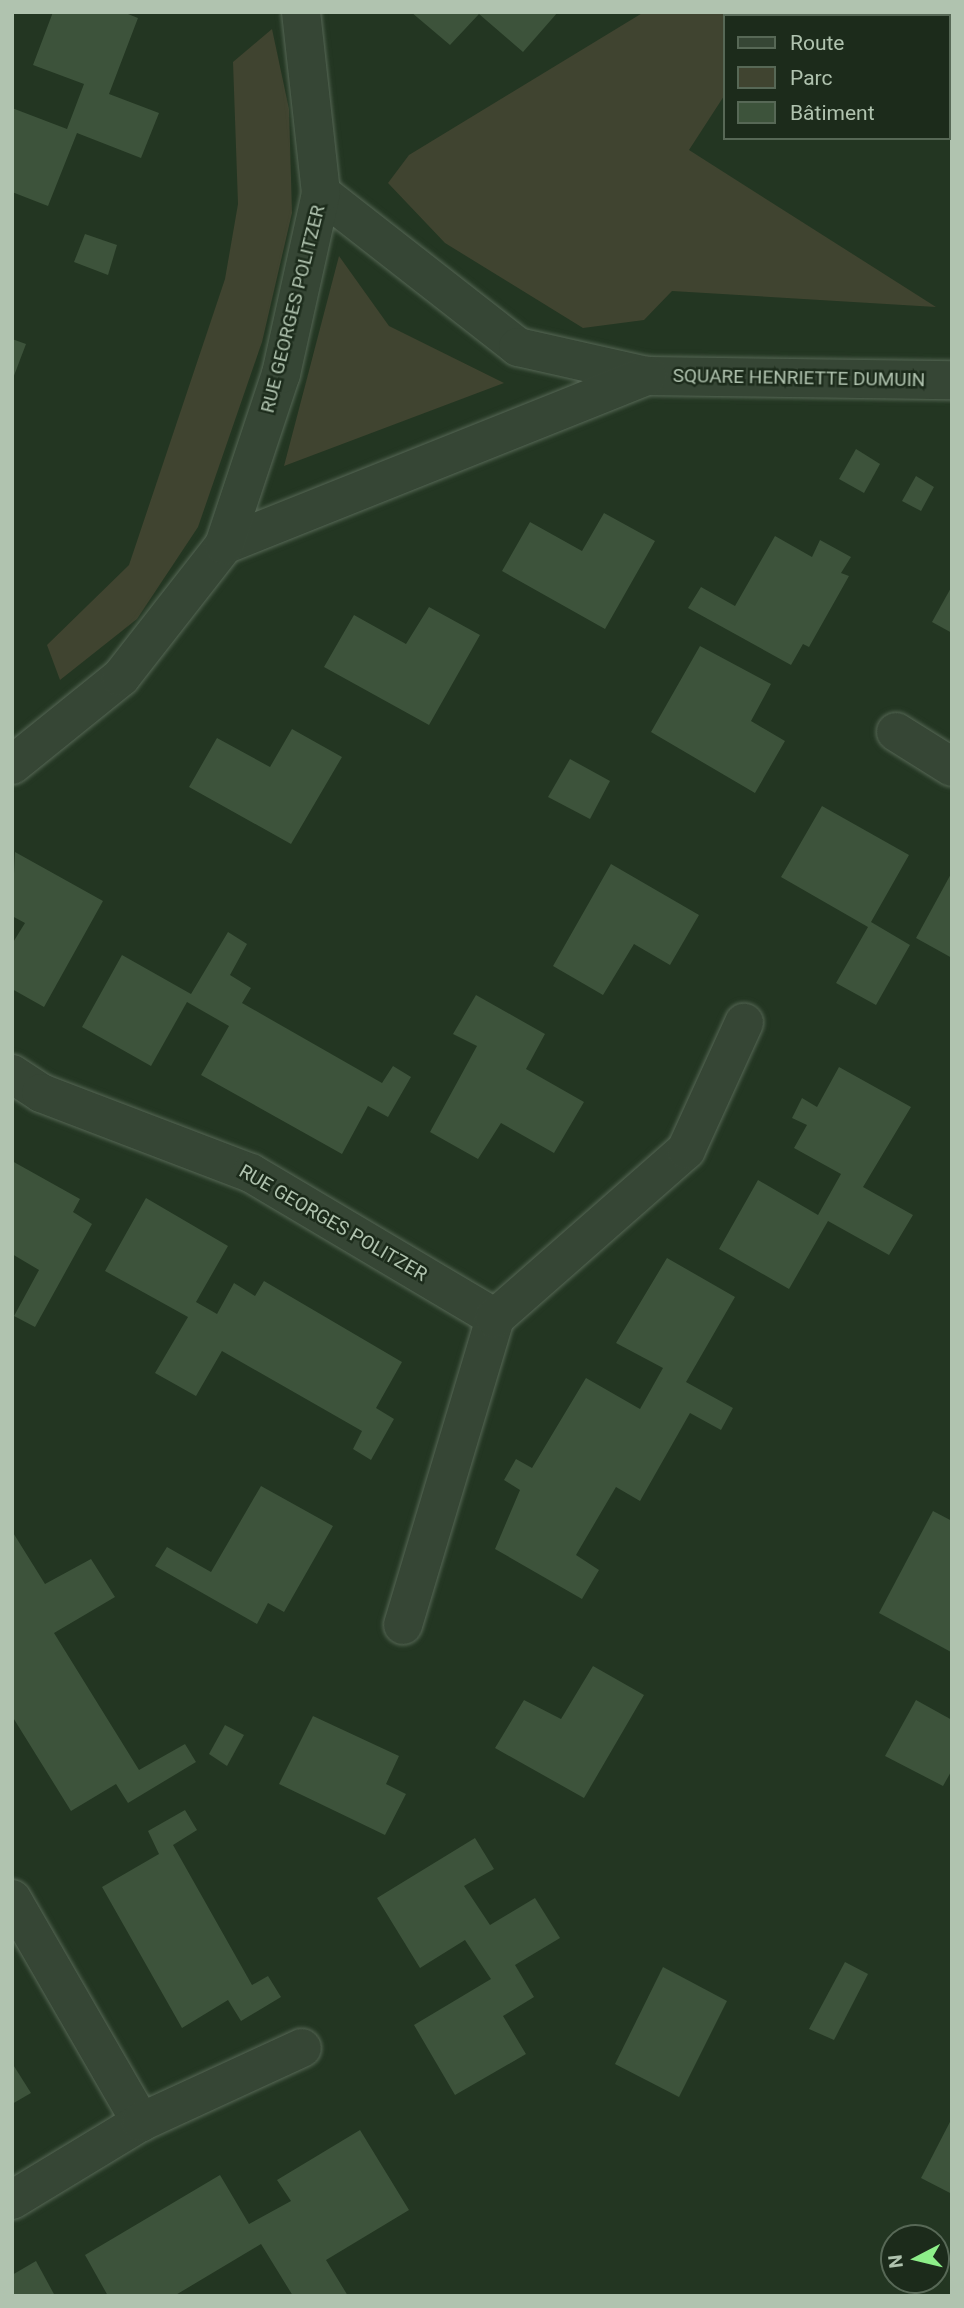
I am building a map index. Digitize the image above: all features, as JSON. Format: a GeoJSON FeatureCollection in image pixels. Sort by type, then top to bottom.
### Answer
{"type":"FeatureCollection","features":[{"type":"Feature","properties":{"kind":"street","name":"RUE GEORGES POLITZER"},"geometry":{"type":"LineString","coordinates":[[12,765],[121,677],[224,545],[281,374],[321,193],[301,12]]}},
{"type":"Feature","properties":{"kind":"street"},"geometry":{"type":"LineString","coordinates":[[321,193],[518,346],[647,376]]}},
{"type":"Feature","properties":{"kind":"street"},"geometry":{"type":"LineString","coordinates":[[224,545],[647,376]]}},
{"type":"Feature","properties":{"kind":"street","name":"SQUARE HENRIETTE DUMUIN"},"geometry":{"type":"LineString","coordinates":[[647,376],[952,380]]}},
{"type":"Feature","properties":{"kind":"street"},"geometry":{"type":"LineString","coordinates":[[896,732],[952,767]]}},
{"type":"Feature","properties":{"kind":"street"},"geometry":{"type":"LineString","coordinates":[[403,1625],[495,1318],[686,1150],[744,1023]]}},
{"type":"Feature","properties":{"kind":"street","name":"RUE GEORGES POLITZER"},"geometry":{"type":"LineString","coordinates":[[12,1074],[41,1093],[251,1172],[495,1318]]}},
{"type":"Feature","properties":{"kind":"street"},"geometry":{"type":"LineString","coordinates":[[12,1899],[141,2122]]}},
{"type":"Feature","properties":{"kind":"street"},"geometry":{"type":"LineString","coordinates":[[12,2200],[141,2122],[302,2048]]}},
{"type":"Feature","properties":{"kind":"green space"},"geometry":{"type":"Polygon","coordinates":[[[644,12],[778,12],[722,14],[722,99],[689,150],[936,307],[672,291],[644,320],[583,328],[445,243],[388,183],[409,155],[644,12]]]}},
{"type":"Feature","properties":{"kind":"green space"},"geometry":{"type":"Polygon","coordinates":[[[272,29],[289,109],[292,213],[262,342],[198,527],[137,619],[60,680],[47,645],[129,565],[225,279],[238,204],[233,62],[272,29]]]}},
{"type":"Feature","properties":{"kind":"green space"},"geometry":{"type":"Polygon","coordinates":[[[339,256],[389,326],[504,383],[284,466],[339,256]]]}},
{"type":"Feature","properties":{"kind":"building"},"geometry":{"type":"Polygon","coordinates":[[[53,12],[123,12],[138,18],[109,94],[159,113],[141,158],[77,133],[48,206],[12,192],[12,108],[67,129],[84,84],[33,65],[53,12]]]}},
{"type":"Feature","properties":{"kind":"building"},"geometry":{"type":"Polygon","coordinates":[[[411,12],[558,12],[523,52],[479,14],[450,45],[411,12]]]}},
{"type":"Feature","properties":{"kind":"building"},"geometry":{"type":"Polygon","coordinates":[[[85,234],[117,245],[108,275],[74,262],[85,234]]]}},
{"type":"Feature","properties":{"kind":"building"},"geometry":{"type":"Polygon","coordinates":[[[12,339],[26,344],[12,381],[12,339]]]}},
{"type":"Feature","properties":{"kind":"building"},"geometry":{"type":"Polygon","coordinates":[[[856,449],[880,464],[864,493],[839,479],[856,449]]]}},
{"type":"Feature","properties":{"kind":"building"},"geometry":{"type":"Polygon","coordinates":[[[916,476],[934,487],[921,511],[902,501],[916,476]]]}},
{"type":"Feature","properties":{"kind":"building"},"geometry":{"type":"Polygon","coordinates":[[[604,513],[655,541],[605,629],[502,571],[530,522],[582,551],[604,513]]]}},
{"type":"Feature","properties":{"kind":"building"},"geometry":{"type":"Polygon","coordinates":[[[775,536],[812,557],[820,540],[851,557],[841,573],[849,576],[809,647],[803,644],[791,665],[688,608],[701,587],[735,606],[775,536]]]}},
{"type":"Feature","properties":{"kind":"building"},"geometry":{"type":"Polygon","coordinates":[[[952,586],[952,633],[932,622],[952,586]]]}},
{"type":"Feature","properties":{"kind":"building"},"geometry":{"type":"Polygon","coordinates":[[[429,607],[480,635],[429,725],[324,667],[354,615],[406,644],[429,607]]]}},
{"type":"Feature","properties":{"kind":"building"},"geometry":{"type":"Polygon","coordinates":[[[700,646],[771,684],[751,721],[785,741],[755,793],[651,732],[700,646]]]}},
{"type":"Feature","properties":{"kind":"building"},"geometry":{"type":"Polygon","coordinates":[[[292,729],[342,757],[291,844],[189,787],[217,738],[270,767],[292,729]]]}},
{"type":"Feature","properties":{"kind":"building"},"geometry":{"type":"Polygon","coordinates":[[[570,759],[610,781],[590,819],[548,797],[570,759]]]}},
{"type":"Feature","properties":{"kind":"building"},"geometry":{"type":"Polygon","coordinates":[[[822,806],[909,855],[871,922],[910,945],[876,1005],[836,983],[868,927],[781,877],[822,806]]]}},
{"type":"Feature","properties":{"kind":"building"},"geometry":{"type":"Polygon","coordinates":[[[15,852],[103,901],[44,1007],[12,989],[12,944],[25,923],[12,916],[15,852]]]}},
{"type":"Feature","properties":{"kind":"building"},"geometry":{"type":"Polygon","coordinates":[[[611,864],[699,915],[670,965],[634,944],[603,995],[553,966],[611,864]]]}},
{"type":"Feature","properties":{"kind":"building"},"geometry":{"type":"Polygon","coordinates":[[[952,872],[952,958],[916,938],[952,872]]]}},
{"type":"Feature","properties":{"kind":"building"},"geometry":{"type":"Polygon","coordinates":[[[228,932],[247,944],[230,975],[251,988],[242,1003],[382,1083],[393,1066],[411,1077],[388,1117],[368,1106],[342,1154],[201,1075],[229,1026],[187,1002],[151,1066],[82,1027],[122,955],[191,994],[228,932]]]}},
{"type":"Feature","properties":{"kind":"building"},"geometry":{"type":"Polygon","coordinates":[[[476,995],[545,1034],[526,1069],[584,1102],[554,1153],[501,1123],[478,1159],[430,1132],[477,1046],[453,1034],[476,995]]]}},
{"type":"Feature","properties":{"kind":"building"},"geometry":{"type":"Polygon","coordinates":[[[839,1067],[911,1107],[863,1187],[913,1215],[889,1255],[828,1221],[789,1289],[719,1249],[758,1180],[818,1215],[841,1174],[794,1148],[807,1125],[792,1118],[802,1098],[817,1107],[839,1067]]]}},
{"type":"Feature","properties":{"kind":"building"},"geometry":{"type":"Polygon","coordinates":[[[12,1161],[80,1199],[73,1212],[92,1224],[35,1327],[14,1316],[39,1270],[12,1254],[12,1161]]]}},
{"type":"Feature","properties":{"kind":"building"},"geometry":{"type":"Polygon","coordinates":[[[146,1198],[228,1246],[196,1302],[217,1314],[234,1283],[255,1296],[264,1281],[402,1362],[376,1408],[394,1419],[371,1460],[353,1449],[362,1431],[222,1351],[196,1396],[155,1373],[188,1317],[105,1271],[146,1198]]]}},
{"type":"Feature","properties":{"kind":"building"},"geometry":{"type":"Polygon","coordinates":[[[667,1258],[735,1297],[686,1382],[733,1408],[721,1430],[690,1413],[640,1501],[616,1487],[576,1555],[599,1570],[582,1599],[495,1549],[520,1490],[504,1480],[516,1459],[532,1468],[586,1378],[640,1409],[663,1368],[616,1343],[667,1258]]]}},
{"type":"Feature","properties":{"kind":"building"},"geometry":{"type":"Polygon","coordinates":[[[261,1486],[333,1526],[284,1612],[268,1603],[257,1624],[155,1566],[167,1547],[211,1572],[261,1486]]]}},
{"type":"Feature","properties":{"kind":"building"},"geometry":{"type":"Polygon","coordinates":[[[933,1511],[952,1521],[951,1652],[879,1613],[933,1511]]]}},
{"type":"Feature","properties":{"kind":"building"},"geometry":{"type":"Polygon","coordinates":[[[12,1531],[45,1584],[91,1559],[115,1597],[54,1633],[139,1770],[185,1744],[196,1762],[128,1803],[116,1784],[71,1811],[12,1716],[12,1531]]]}},
{"type":"Feature","properties":{"kind":"building"},"geometry":{"type":"Polygon","coordinates":[[[593,1666],[644,1695],[584,1798],[495,1748],[524,1700],[561,1719],[593,1666]]]}},
{"type":"Feature","properties":{"kind":"building"},"geometry":{"type":"Polygon","coordinates":[[[916,1700],[952,1720],[952,1770],[943,1786],[885,1756],[916,1700]]]}},
{"type":"Feature","properties":{"kind":"building"},"geometry":{"type":"Polygon","coordinates":[[[313,1716],[399,1756],[386,1784],[406,1794],[385,1835],[279,1784],[313,1716]]]}},
{"type":"Feature","properties":{"kind":"building"},"geometry":{"type":"Polygon","coordinates":[[[225,1725],[244,1735],[227,1766],[209,1754],[225,1725]]]}},
{"type":"Feature","properties":{"kind":"building"},"geometry":{"type":"Polygon","coordinates":[[[185,1810],[197,1830],[173,1845],[252,1985],[268,1976],[281,1997],[241,2021],[228,2000],[182,2028],[102,1887],[159,1854],[148,1831],[185,1810]]]}},
{"type":"Feature","properties":{"kind":"building"},"geometry":{"type":"Polygon","coordinates":[[[475,1838],[494,1869],[464,1886],[490,1925],[535,1898],[560,1938],[515,1965],[534,1997],[503,2016],[526,2054],[455,2095],[414,2025],[491,1979],[465,1940],[420,1968],[377,1898],[475,1838]]]}},
{"type":"Feature","properties":{"kind":"building"},"geometry":{"type":"Polygon","coordinates":[[[845,1962],[868,1974],[834,2040],[809,2029],[845,1962]]]}},
{"type":"Feature","properties":{"kind":"building"},"geometry":{"type":"Polygon","coordinates":[[[663,1967],[727,2001],[679,2097],[615,2064],[663,1967]]]}},
{"type":"Feature","properties":{"kind":"building"},"geometry":{"type":"Polygon","coordinates":[[[12,2063],[31,2093],[12,2104],[12,2063]]]}},
{"type":"Feature","properties":{"kind":"building"},"geometry":{"type":"Polygon","coordinates":[[[952,2118],[952,2194],[921,2178],[952,2118]]]}},
{"type":"Feature","properties":{"kind":"building"},"geometry":{"type":"Polygon","coordinates":[[[360,2130],[409,2210],[326,2260],[348,2296],[293,2296],[261,2244],[174,2296],[108,2296],[85,2255],[220,2175],[249,2224],[291,2201],[277,2180],[360,2130]]]}},
{"type":"Feature","properties":{"kind":"building"},"geometry":{"type":"Polygon","coordinates":[[[36,2261],[55,2296],[12,2296],[12,2275],[36,2261]]]}}]}
